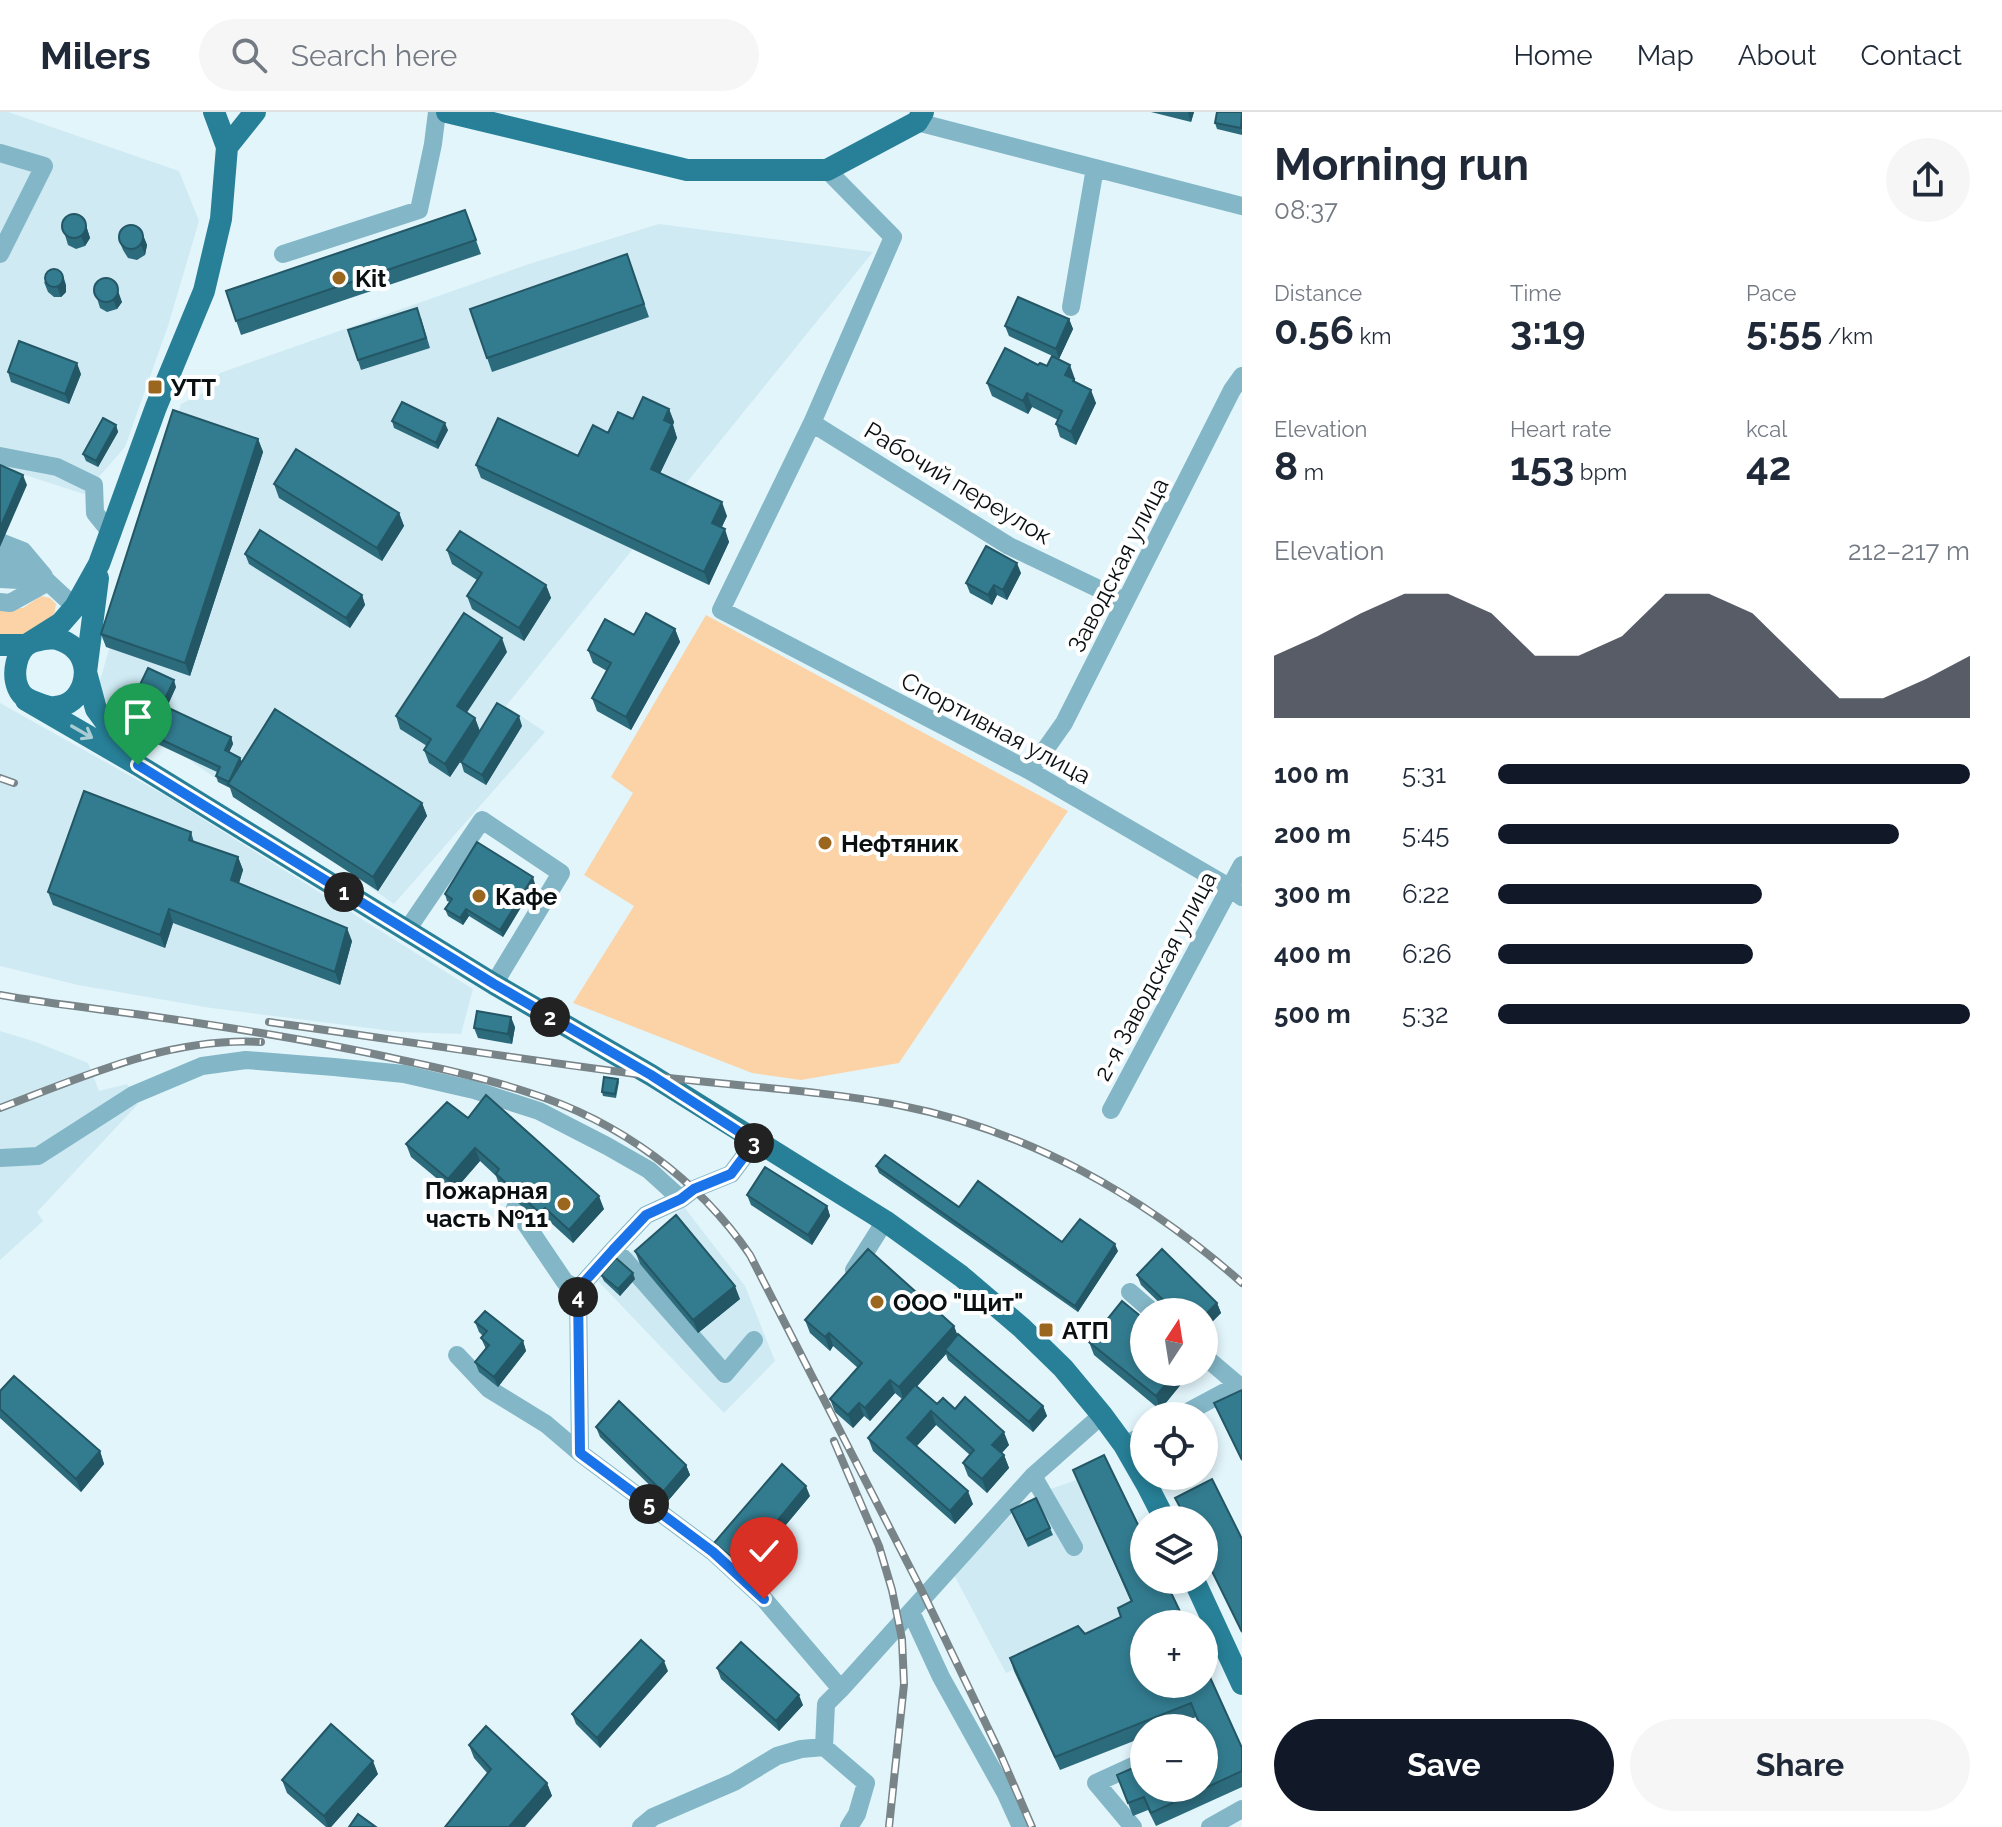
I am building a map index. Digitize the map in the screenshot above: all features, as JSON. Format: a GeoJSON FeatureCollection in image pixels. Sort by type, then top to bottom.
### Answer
{"type":"FeatureCollection","features":[{"type":"Feature","properties":{"kind":"main road"},"geometry":{"type":"LineString","coordinates":[[214,112],[227,147],[221,219],[204,291],[156,407],[99,564],[75,607],[61,623],[26,645],[18,657],[15,672],[17,687],[26,700],[138,765],[494,984],[651,1075],[885,1221],[961,1276],[1063,1368],[1124,1445],[1158,1506]]}},
{"type":"Feature","properties":{"kind":"main road"},"geometry":{"type":"LineString","coordinates":[[223,112],[238,116],[253,112]]}},
{"type":"Feature","properties":{"kind":"main road"},"geometry":{"type":"LineString","coordinates":[[227,147],[253,112]]}},
{"type":"Feature","properties":{"kind":"main road"},"geometry":{"type":"LineString","coordinates":[[447,112],[687,170],[827,170],[920,117]]}},
{"type":"Feature","properties":{"kind":"main road"},"geometry":{"type":"LineString","coordinates":[[26,700],[54,708],[69,703],[80,692],[86,672],[99,564]]}},
{"type":"Feature","properties":{"kind":"main road"},"geometry":{"type":"LineString","coordinates":[[0,645],[26,645],[54,638],[68,642],[78,652],[96,709],[138,765]]}},
{"type":"Feature","properties":{"kind":"main road"},"geometry":{"type":"LineString","coordinates":[[1200,1594],[1242,1684]]}},
{"type":"Feature","properties":{"kind":"street"},"geometry":{"type":"LineString","coordinates":[[283,254],[419,210],[437,112]]}},
{"type":"Feature","properties":{"kind":"street"},"geometry":{"type":"LineString","coordinates":[[920,117],[1095,168],[1242,206]]}},
{"type":"Feature","properties":{"kind":"street"},"geometry":{"type":"LineString","coordinates":[[0,153],[44,166],[0,254]]}},
{"type":"Feature","properties":{"kind":"street"},"geometry":{"type":"LineString","coordinates":[[1071,307],[1095,168]]}},
{"type":"Feature","properties":{"kind":"street"},"geometry":{"type":"LineString","coordinates":[[812,423],[893,237],[827,170]]}},
{"type":"Feature","properties":{"kind":"street","name":"Заводская улица"},"geometry":{"type":"LineString","coordinates":[[1030,771],[1064,723],[1232,390],[1242,376]]}},
{"type":"Feature","properties":{"kind":"street","name":"Рабочий переулок"},"geometry":{"type":"LineString","coordinates":[[812,423],[1009,546],[1124,601]]}},
{"type":"Feature","properties":{"kind":"street","name":"Спортивная улица"},"geometry":{"type":"LineString","coordinates":[[812,423],[721,610],[1030,771],[1236,892]]}},
{"type":"Feature","properties":{"kind":"street"},"geometry":{"type":"LineString","coordinates":[[0,456],[57,467],[94,485],[95,513],[112,534]]}},
{"type":"Feature","properties":{"kind":"street"},"geometry":{"type":"LineString","coordinates":[[0,542],[23,551],[48,582],[75,607]]}},
{"type":"Feature","properties":{"kind":"street"},"geometry":{"type":"LineString","coordinates":[[0,560],[48,582]]}},
{"type":"Feature","properties":{"kind":"street"},"geometry":{"type":"LineString","coordinates":[[0,579],[48,582]]}},
{"type":"Feature","properties":{"kind":"street"},"geometry":{"type":"LineString","coordinates":[[0,602],[10,603],[48,582]]}},
{"type":"Feature","properties":{"kind":"street"},"geometry":{"type":"LineString","coordinates":[[0,685],[26,700]]}},
{"type":"Feature","properties":{"kind":"street"},"geometry":{"type":"LineString","coordinates":[[407,930],[482,820],[561,873],[494,984]]}},
{"type":"Feature","properties":{"kind":"street","name":"2-я Заводская улица"},"geometry":{"type":"LineString","coordinates":[[1111,1110],[1236,892],[1242,865]]}},
{"type":"Feature","properties":{"kind":"street"},"geometry":{"type":"LineString","coordinates":[[0,1158],[38,1156],[133,1095],[202,1066],[246,1060],[404,1074],[474,1090],[539,1111],[607,1146],[649,1170],[681,1199]]}},
{"type":"Feature","properties":{"kind":"street"},"geometry":{"type":"LineString","coordinates":[[580,1453],[578,1289],[646,1215],[681,1199],[694,1189],[731,1174],[755,1142]]}},
{"type":"Feature","properties":{"kind":"street"},"geometry":{"type":"LineString","coordinates":[[515,1208],[565,1282],[578,1289]]}},
{"type":"Feature","properties":{"kind":"street"},"geometry":{"type":"LineString","coordinates":[[854,1270],[885,1221]]}},
{"type":"Feature","properties":{"kind":"street"},"geometry":{"type":"LineString","coordinates":[[613,1250],[725,1374],[754,1340]]}},
{"type":"Feature","properties":{"kind":"street"},"geometry":{"type":"LineString","coordinates":[[1130,1292],[1137,1298]]}},
{"type":"Feature","properties":{"kind":"street"},"geometry":{"type":"LineString","coordinates":[[457,1355],[489,1389],[546,1424],[713,1552],[764,1599],[841,1689]]}},
{"type":"Feature","properties":{"kind":"street"},"geometry":{"type":"LineString","coordinates":[[1206,1402],[1238,1385],[1218,1368]]}},
{"type":"Feature","properties":{"kind":"street"},"geometry":{"type":"LineString","coordinates":[[824,1747],[826,1704],[1033,1476],[1102,1415]]}},
{"type":"Feature","properties":{"kind":"street"},"geometry":{"type":"LineString","coordinates":[[1124,1445],[1130,1442]]}},
{"type":"Feature","properties":{"kind":"street"},"geometry":{"type":"LineString","coordinates":[[1033,1476],[1074,1547]]}},
{"type":"Feature","properties":{"kind":"street"},"geometry":{"type":"LineString","coordinates":[[911,1612],[941,1677],[1021,1827]]}},
{"type":"Feature","properties":{"kind":"street"},"geometry":{"type":"LineString","coordinates":[[641,1827],[653,1817],[734,1782],[777,1756],[824,1747],[866,1783],[857,1814],[849,1827]]}},
{"type":"Feature","properties":{"kind":"street"},"geometry":{"type":"LineString","coordinates":[[1130,1767],[1096,1783],[1133,1827]]}},
{"type":"Feature","properties":{"kind":"street"},"geometry":{"type":"LineString","coordinates":[[1210,1827],[1242,1809]]}},
{"type":"Feature","properties":{"kind":"shaded area"},"geometry":{"type":"Polygon","coordinates":[[[0,112],[8,112],[179,171],[199,221],[168,326],[125,447],[84,494],[0,467],[0,112]]]}},
{"type":"Feature","properties":{"kind":"shaded area"},"geometry":{"type":"Polygon","coordinates":[[[659,224],[873,252],[506,706],[545,732],[394,904],[96,694],[181,404],[203,393],[220,373],[529,264],[659,224]]]}},
{"type":"Feature","properties":{"kind":"shaded area"},"geometry":{"type":"Polygon","coordinates":[[[41,596],[50,598],[56,604],[54,615],[29,634],[0,637],[0,608],[23,608],[41,596]]]}},
{"type":"Feature","properties":{"kind":"shaded area","name":"Нефтяник"},"geometry":{"type":"Polygon","coordinates":[[[706,615],[1068,811],[899,1063],[801,1080],[752,1073],[573,1003],[634,906],[584,875],[633,793],[611,777],[706,615]]]}},
{"type":"Feature","properties":{"kind":"shaded area"},"geometry":{"type":"Polygon","coordinates":[[[0,703],[166,796],[473,989],[461,1034],[400,1032],[211,1008],[78,985],[0,966],[0,703]]]}},
{"type":"Feature","properties":{"kind":"shaded area"},"geometry":{"type":"Polygon","coordinates":[[[0,1031],[88,1063],[99,1091],[127,1084],[138,1104],[37,1212],[43,1221],[0,1260],[0,1031]]]}},
{"type":"Feature","properties":{"kind":"shaded area"},"geometry":{"type":"Polygon","coordinates":[[[684,1207],[745,1286],[775,1361],[724,1413],[598,1281],[684,1207]]]}},
{"type":"Feature","properties":{"kind":"shaded area"},"geometry":{"type":"Polygon","coordinates":[[[1108,1469],[1130,1537],[1130,1594],[1162,1594],[1168,1599],[1144,1610],[1130,1610],[1130,1616],[1006,1673],[954,1575],[1019,1507],[1042,1492],[1108,1469]]]}},
{"type":"Feature","properties":{"kind":"building"},"geometry":{"type":"Polygon","coordinates":[[[1217,112],[1242,112],[1241,128],[1215,123],[1217,112]]]}},
{"type":"Feature","properties":{"kind":"building"},"geometry":{"type":"Polygon","coordinates":[[[465,210],[476,240],[236,321],[226,291],[465,210]]]}},
{"type":"Feature","properties":{"kind":"building"},"geometry":{"type":"Polygon","coordinates":[[[74,214],[82,218],[86,226],[82,234],[74,238],[66,234],[62,226],[66,218],[74,214]]]}},
{"type":"Feature","properties":{"kind":"building"},"geometry":{"type":"Polygon","coordinates":[[[131,225],[139,229],[143,237],[139,245],[131,249],[123,245],[119,237],[123,229],[131,225]]]}},
{"type":"Feature","properties":{"kind":"building"},"geometry":{"type":"Polygon","coordinates":[[[627,254],[644,304],[487,358],[470,309],[627,254]]]}},
{"type":"Feature","properties":{"kind":"building"},"geometry":{"type":"Polygon","coordinates":[[[50,269],[58,269],[63,278],[61,285],[50,287],[45,282],[45,274],[50,269]]]}},
{"type":"Feature","properties":{"kind":"building"},"geometry":{"type":"Polygon","coordinates":[[[106,278],[114,282],[118,290],[114,298],[106,302],[98,298],[94,290],[98,282],[106,278]]]}},
{"type":"Feature","properties":{"kind":"building"},"geometry":{"type":"Polygon","coordinates":[[[1018,297],[1069,319],[1056,349],[1005,326],[1018,297]]]}},
{"type":"Feature","properties":{"kind":"building"},"geometry":{"type":"Polygon","coordinates":[[[417,308],[426,338],[358,360],[348,330],[417,308]]]}},
{"type":"Feature","properties":{"kind":"building"},"geometry":{"type":"Polygon","coordinates":[[[19,341],[77,363],[65,394],[8,372],[19,341]]]}},
{"type":"Feature","properties":{"kind":"building"},"geometry":{"type":"Polygon","coordinates":[[[1005,348],[1038,365],[1047,366],[1052,356],[1070,365],[1065,375],[1091,390],[1071,432],[1056,424],[1062,411],[1027,393],[1023,401],[987,383],[1005,348]]]}},
{"type":"Feature","properties":{"kind":"building"},"geometry":{"type":"Polygon","coordinates":[[[643,397],[669,409],[664,420],[672,424],[651,469],[722,502],[712,523],[725,529],[704,572],[476,465],[498,418],[578,456],[593,425],[608,433],[618,412],[633,419],[643,397]]]}},
{"type":"Feature","properties":{"kind":"building"},"geometry":{"type":"Polygon","coordinates":[[[402,402],[445,423],[436,443],[392,421],[402,402]]]}},
{"type":"Feature","properties":{"kind":"building"},"geometry":{"type":"Polygon","coordinates":[[[173,410],[258,439],[185,663],[101,634],[173,410]]]}},
{"type":"Feature","properties":{"kind":"building"},"geometry":{"type":"Polygon","coordinates":[[[103,418],[116,425],[96,461],[83,454],[103,418]]]}},
{"type":"Feature","properties":{"kind":"building"},"geometry":{"type":"Polygon","coordinates":[[[296,449],[399,513],[377,548],[274,484],[296,449]]]}},
{"type":"Feature","properties":{"kind":"building"},"geometry":{"type":"Polygon","coordinates":[[[0,465],[23,475],[0,528],[0,465]]]}},
{"type":"Feature","properties":{"kind":"building"},"geometry":{"type":"Polygon","coordinates":[[[260,530],[362,595],[346,618],[245,554],[260,530]]]}},
{"type":"Feature","properties":{"kind":"building"},"geometry":{"type":"Polygon","coordinates":[[[460,531],[546,585],[519,628],[467,596],[482,573],[447,550],[460,531]]]}},
{"type":"Feature","properties":{"kind":"building"},"geometry":{"type":"Polygon","coordinates":[[[986,546],[1017,563],[1003,590],[994,585],[988,595],[966,583],[986,546]]]}},
{"type":"Feature","properties":{"kind":"building"},"geometry":{"type":"Polygon","coordinates":[[[464,613],[502,638],[457,706],[475,718],[445,764],[424,750],[431,739],[396,716],[464,613]]]}},
{"type":"Feature","properties":{"kind":"building"},"geometry":{"type":"Polygon","coordinates":[[[646,613],[675,629],[626,717],[592,698],[611,663],[588,650],[605,619],[634,635],[646,613]]]}},
{"type":"Feature","properties":{"kind":"building"},"geometry":{"type":"Polygon","coordinates":[[[148,668],[174,680],[162,705],[231,737],[225,750],[240,758],[229,782],[216,776],[220,767],[132,726],[143,702],[134,697],[148,668]]]}},
{"type":"Feature","properties":{"kind":"building"},"geometry":{"type":"Polygon","coordinates":[[[497,703],[519,716],[482,775],[461,762],[497,703]]]}},
{"type":"Feature","properties":{"kind":"building"},"geometry":{"type":"Polygon","coordinates":[[[275,709],[422,803],[373,877],[228,784],[275,709]]]}},
{"type":"Feature","properties":{"kind":"building"},"geometry":{"type":"Polygon","coordinates":[[[84,791],[191,832],[189,840],[238,857],[231,880],[347,928],[335,972],[169,909],[160,935],[48,892],[84,791]]]}},
{"type":"Feature","properties":{"kind":"building"},"geometry":{"type":"Polygon","coordinates":[[[477,842],[533,877],[500,930],[466,909],[460,918],[445,909],[452,899],[445,894],[477,842]]]}},
{"type":"Feature","properties":{"kind":"building"},"geometry":{"type":"Polygon","coordinates":[[[477,1011],[511,1017],[508,1034],[474,1028],[477,1011]]]}},
{"type":"Feature","properties":{"kind":"building"},"geometry":{"type":"Polygon","coordinates":[[[604,1077],[618,1079],[615,1094],[602,1092],[604,1077]]]}},
{"type":"Feature","properties":{"kind":"building"},"geometry":{"type":"Polygon","coordinates":[[[486,1095],[599,1196],[569,1230],[545,1208],[540,1213],[496,1174],[499,1169],[475,1148],[448,1179],[406,1144],[447,1102],[468,1118],[486,1095]]]}},
{"type":"Feature","properties":{"kind":"building"},"geometry":{"type":"Polygon","coordinates":[[[885,1155],[959,1207],[978,1181],[1062,1242],[1080,1219],[1115,1244],[1075,1306],[876,1166],[885,1155]]]}},
{"type":"Feature","properties":{"kind":"building"},"geometry":{"type":"Polygon","coordinates":[[[765,1167],[827,1206],[808,1235],[747,1195],[765,1167]]]}},
{"type":"Feature","properties":{"kind":"building"},"geometry":{"type":"Polygon","coordinates":[[[676,1215],[735,1286],[693,1320],[635,1251],[676,1215]]]}},
{"type":"Feature","properties":{"kind":"building"},"geometry":{"type":"Polygon","coordinates":[[[868,1249],[954,1326],[899,1387],[890,1380],[865,1408],[859,1403],[848,1415],[830,1399],[862,1363],[829,1333],[825,1337],[805,1320],[868,1249]]]}},
{"type":"Feature","properties":{"kind":"building"},"geometry":{"type":"Polygon","coordinates":[[[1162,1249],[1212,1298],[1161,1298],[1137,1275],[1162,1249]]]}},
{"type":"Feature","properties":{"kind":"building"},"geometry":{"type":"Polygon","coordinates":[[[616,1258],[633,1273],[618,1289],[601,1275],[616,1258]]]}},
{"type":"Feature","properties":{"kind":"building"},"geometry":{"type":"Polygon","coordinates":[[[1122,1301],[1130,1308],[1130,1375],[1089,1342],[1122,1301]]]}},
{"type":"Feature","properties":{"kind":"building"},"geometry":{"type":"Polygon","coordinates":[[[485,1311],[523,1341],[494,1377],[475,1362],[489,1345],[481,1338],[487,1331],[475,1322],[485,1311]]]}},
{"type":"Feature","properties":{"kind":"building"},"geometry":{"type":"Polygon","coordinates":[[[958,1334],[1043,1406],[1029,1422],[945,1350],[958,1334]]]}},
{"type":"Feature","properties":{"kind":"building"},"geometry":{"type":"Polygon","coordinates":[[[14,1376],[100,1451],[76,1479],[0,1409],[0,1391],[14,1376]]]}},
{"type":"Feature","properties":{"kind":"building"},"geometry":{"type":"Polygon","coordinates":[[[915,1385],[937,1404],[943,1398],[955,1409],[965,1397],[1004,1432],[992,1445],[1004,1455],[982,1479],[963,1463],[974,1450],[931,1411],[907,1438],[968,1491],[950,1511],[868,1438],[915,1385]]]}},
{"type":"Feature","properties":{"kind":"building"},"geometry":{"type":"Polygon","coordinates":[[[1144,1386],[1164,1386],[1156,1396],[1144,1386]]]}},
{"type":"Feature","properties":{"kind":"building"},"geometry":{"type":"Polygon","coordinates":[[[1242,1390],[1242,1460],[1218,1411],[1216,1402],[1242,1390]]]}},
{"type":"Feature","properties":{"kind":"building"},"geometry":{"type":"Polygon","coordinates":[[[619,1401],[686,1465],[663,1492],[596,1427],[619,1401]]]}},
{"type":"Feature","properties":{"kind":"building"},"geometry":{"type":"Polygon","coordinates":[[[1104,1455],[1130,1508],[1130,1594],[1172,1594],[1179,1610],[1130,1610],[1130,1698],[1218,1698],[1218,1695],[1242,1748],[1242,1771],[1218,1782],[1218,1714],[1195,1714],[1191,1703],[1163,1714],[1130,1714],[1130,1727],[1055,1757],[1010,1658],[1078,1626],[1085,1634],[1121,1617],[1118,1608],[1132,1601],[1073,1470],[1104,1455]]]}},
{"type":"Feature","properties":{"kind":"building"},"geometry":{"type":"Polygon","coordinates":[[[782,1464],[806,1486],[741,1565],[714,1543],[782,1464]]]}},
{"type":"Feature","properties":{"kind":"building"},"geometry":{"type":"Polygon","coordinates":[[[1191,1490],[1218,1490],[1242,1539],[1242,1632],[1218,1583],[1218,1506],[1179,1506],[1175,1498],[1191,1490]]]}},
{"type":"Feature","properties":{"kind":"building"},"geometry":{"type":"Polygon","coordinates":[[[1036,1498],[1050,1528],[1026,1540],[1011,1510],[1036,1498]]]}},
{"type":"Feature","properties":{"kind":"building"},"geometry":{"type":"Polygon","coordinates":[[[641,1640],[664,1661],[597,1738],[572,1714],[641,1640]]]}},
{"type":"Feature","properties":{"kind":"building"},"geometry":{"type":"Polygon","coordinates":[[[741,1642],[799,1695],[776,1721],[717,1668],[741,1642]]]}},
{"type":"Feature","properties":{"kind":"building"},"geometry":{"type":"Polygon","coordinates":[[[331,1724],[373,1761],[324,1816],[282,1780],[331,1724]]]}},
{"type":"Feature","properties":{"kind":"building"},"geometry":{"type":"Polygon","coordinates":[[[486,1726],[547,1783],[509,1827],[445,1827],[491,1769],[469,1745],[486,1726]]]}},
{"type":"Feature","properties":{"kind":"building"},"geometry":{"type":"Polygon","coordinates":[[[1130,1769],[1131,1802],[1128,1803],[1117,1775],[1130,1769]]]}},
{"type":"Feature","properties":{"kind":"building"},"geometry":{"type":"Polygon","coordinates":[[[1146,1802],[1175,1802],[1151,1813],[1146,1802]]]}},
{"type":"Feature","properties":{"kind":"building"},"geometry":{"type":"Polygon","coordinates":[[[358,1814],[376,1827],[349,1827],[358,1814]]]}},
{"type":"Feature","properties":{"kind":"railway"},"geometry":{"type":"LineString","coordinates":[[0,778],[14,783]]}},
{"type":"Feature","properties":{"kind":"railway"},"geometry":{"type":"LineString","coordinates":[[0,995],[276,1035],[482,1079],[530,1093],[595,1119],[654,1156],[706,1202],[750,1255],[925,1597],[1032,1827]]}},
{"type":"Feature","properties":{"kind":"railway"},"geometry":{"type":"LineString","coordinates":[[269,1022],[604,1070],[837,1096],[946,1116],[1038,1149],[1082,1171],[1165,1222],[1242,1283]]}},
{"type":"Feature","properties":{"kind":"railway"},"geometry":{"type":"LineString","coordinates":[[0,1108],[160,1052],[227,1042],[261,1042]]}},
{"type":"Feature","properties":{"kind":"railway"},"geometry":{"type":"LineString","coordinates":[[834,1441],[879,1546],[902,1639],[904,1684],[889,1827]]}},
{"type":"Feature","properties":{"kind":"place","name":"Kit"},"geometry":{"type":"Point","coordinates":[339,278]}},
{"type":"Feature","properties":{"kind":"place","name":"УТТ"},"geometry":{"type":"Point","coordinates":[155,387]}},
{"type":"Feature","properties":{"kind":"place","name":"Нефтяник"},"geometry":{"type":"Point","coordinates":[825,843]}},
{"type":"Feature","properties":{"kind":"place","name":"Кафе"},"geometry":{"type":"Point","coordinates":[479,896]}},
{"type":"Feature","properties":{"kind":"place","name":"Пожарная часть №11"},"geometry":{"type":"Point","coordinates":[564,1204]}},
{"type":"Feature","properties":{"kind":"place","name":"ООО \"Щит\""},"geometry":{"type":"Point","coordinates":[877,1302]}},
{"type":"Feature","properties":{"kind":"place","name":"АТП"},"geometry":{"type":"Point","coordinates":[1046,1330]}},
{"type":"Feature","properties":{"kind":"route"},"geometry":{"type":"LineString","coordinates":[[138,765],[494,984],[651,1075],[755,1142],[731,1174],[694,1189],[681,1199],[646,1215],[578,1289],[580,1453],[713,1552],[764,1599]]}}]}
